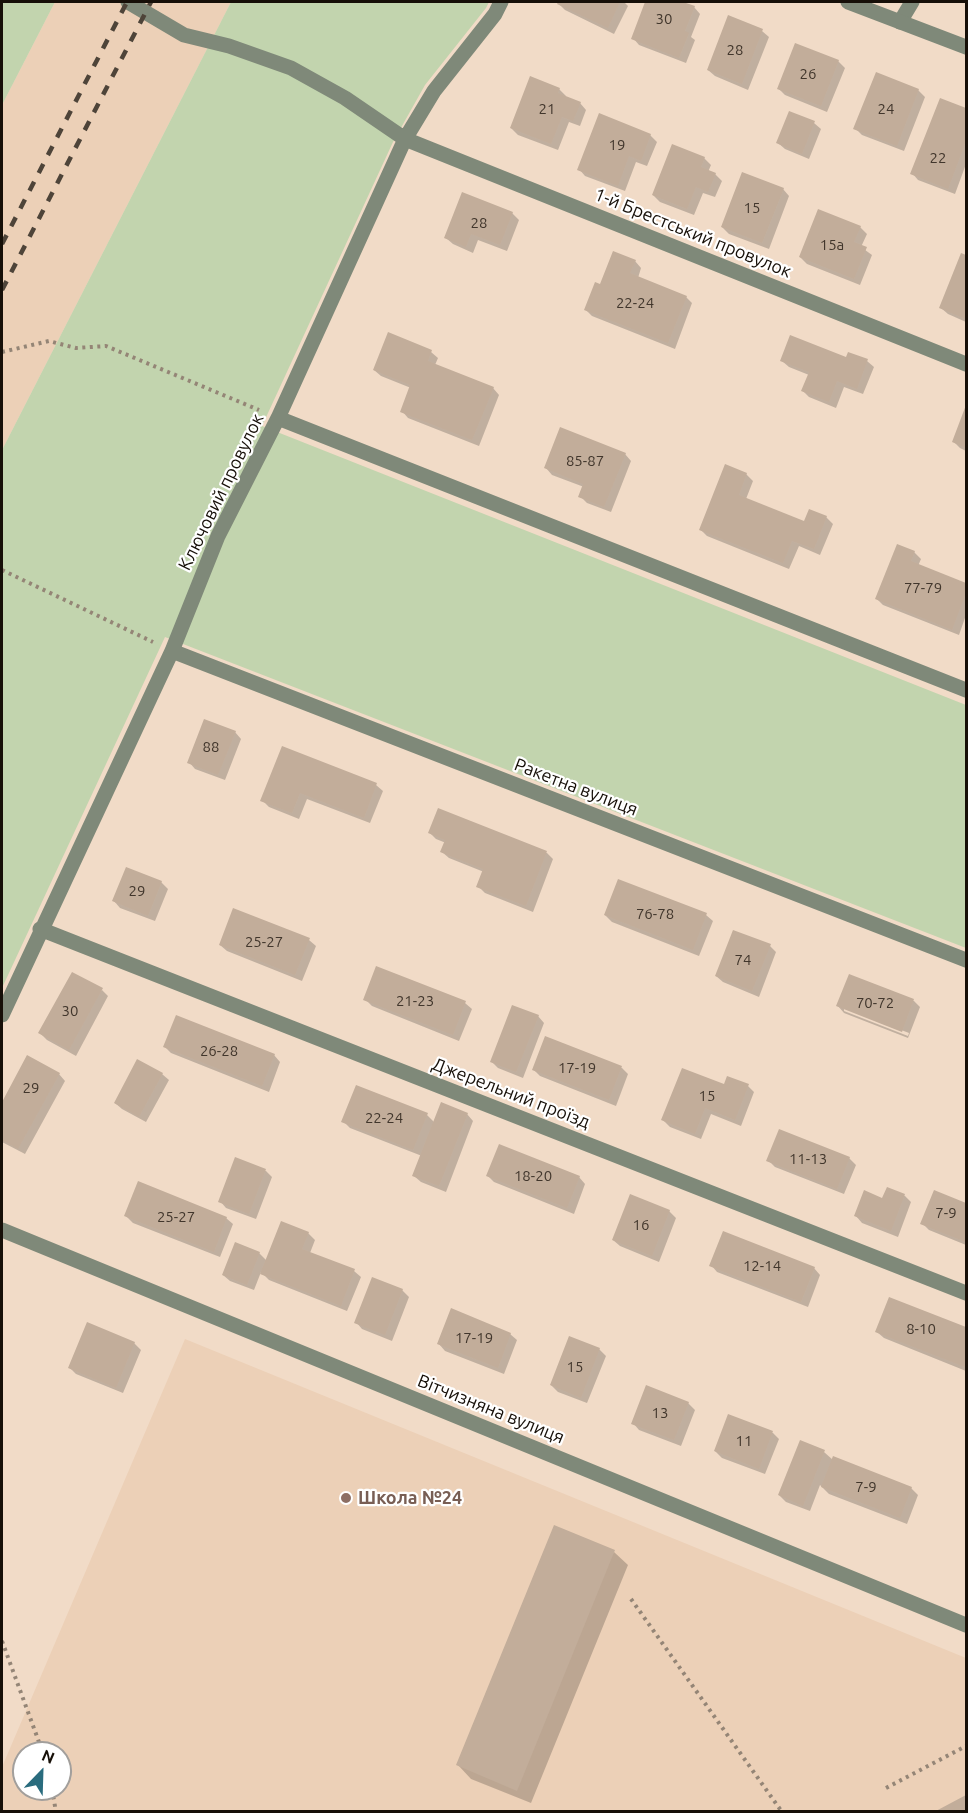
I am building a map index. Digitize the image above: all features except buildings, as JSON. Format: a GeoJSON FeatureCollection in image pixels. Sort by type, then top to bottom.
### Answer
{"type":"FeatureCollection","features":[{"type":"Feature","properties":{"kind":"street","name":"1-й Брестський провулок"},"geometry":{"type":"LineString","coordinates":[[128,2],[184,35],[229,46],[291,68],[345,98],[405,139],[966,364]]}},
{"type":"Feature","properties":{"kind":"street","name":"Ключовий провулок"},"geometry":{"type":"LineString","coordinates":[[2,1015],[40,929],[172,651],[218,536],[278,418],[405,139],[434,91],[495,14],[501,2]]}},
{"type":"Feature","properties":{"kind":"street"},"geometry":{"type":"LineString","coordinates":[[848,2],[966,47]]}},
{"type":"Feature","properties":{"kind":"street"},"geometry":{"type":"LineString","coordinates":[[900,22],[912,2]]}},
{"type":"Feature","properties":{"kind":"street"},"geometry":{"type":"LineString","coordinates":[[278,418],[966,690]]}},
{"type":"Feature","properties":{"kind":"street","name":"Ракетна вулиця"},"geometry":{"type":"LineString","coordinates":[[172,651],[966,960]]}},
{"type":"Feature","properties":{"kind":"street","name":"Джерельний проїзд"},"geometry":{"type":"LineString","coordinates":[[40,929],[966,1293]]}},
{"type":"Feature","properties":{"kind":"street","name":"Вітчизняна вулиця"},"geometry":{"type":"LineString","coordinates":[[2,1230],[966,1625]]}},
{"type":"Feature","properties":{"kind":"path"},"geometry":{"type":"LineString","coordinates":[[2,352],[48,341],[76,348],[106,346],[278,418]]}},
{"type":"Feature","properties":{"kind":"path"},"geometry":{"type":"LineString","coordinates":[[2,570],[172,651]]}},
{"type":"Feature","properties":{"kind":"path"},"geometry":{"type":"LineString","coordinates":[[631,1599],[782,1812]]}},
{"type":"Feature","properties":{"kind":"path"},"geometry":{"type":"LineString","coordinates":[[2,1641],[39,1741]]}},
{"type":"Feature","properties":{"kind":"path"},"geometry":{"type":"LineString","coordinates":[[886,1788],[966,1746]]}},
{"type":"Feature","properties":{"kind":"shaded area"},"geometry":{"type":"Polygon","coordinates":[[[55,2],[231,2],[2,450],[2,105],[55,2]]]}},
{"type":"Feature","properties":{"kind":"shaded area","name":"Школа №24"},"geometry":{"type":"Polygon","coordinates":[[[185,1339],[966,1658],[966,1811],[2,1812],[2,1767],[12,1744],[12,1801],[72,1801],[72,1741],[13,1741],[185,1339]]]}},
{"type":"Feature","properties":{"kind":"green space"},"geometry":{"type":"Polygon","coordinates":[[[2,2],[55,2],[2,105],[2,2]]]}},
{"type":"Feature","properties":{"kind":"green space"},"geometry":{"type":"Polygon","coordinates":[[[231,2],[489,2],[425,85],[393,142],[262,426],[966,705],[966,948],[165,637],[2,988],[2,450],[231,2]]]}},
{"type":"Feature","properties":{"kind":"railway"},"geometry":{"type":"LineString","coordinates":[[2,244],[127,2]]}},
{"type":"Feature","properties":{"kind":"railway"},"geometry":{"type":"LineString","coordinates":[[2,290],[151,2]]}},
{"type":"Feature","properties":{"kind":"place","name":"Школа №24"},"geometry":{"type":"Point","coordinates":[346,1498]}}]}
